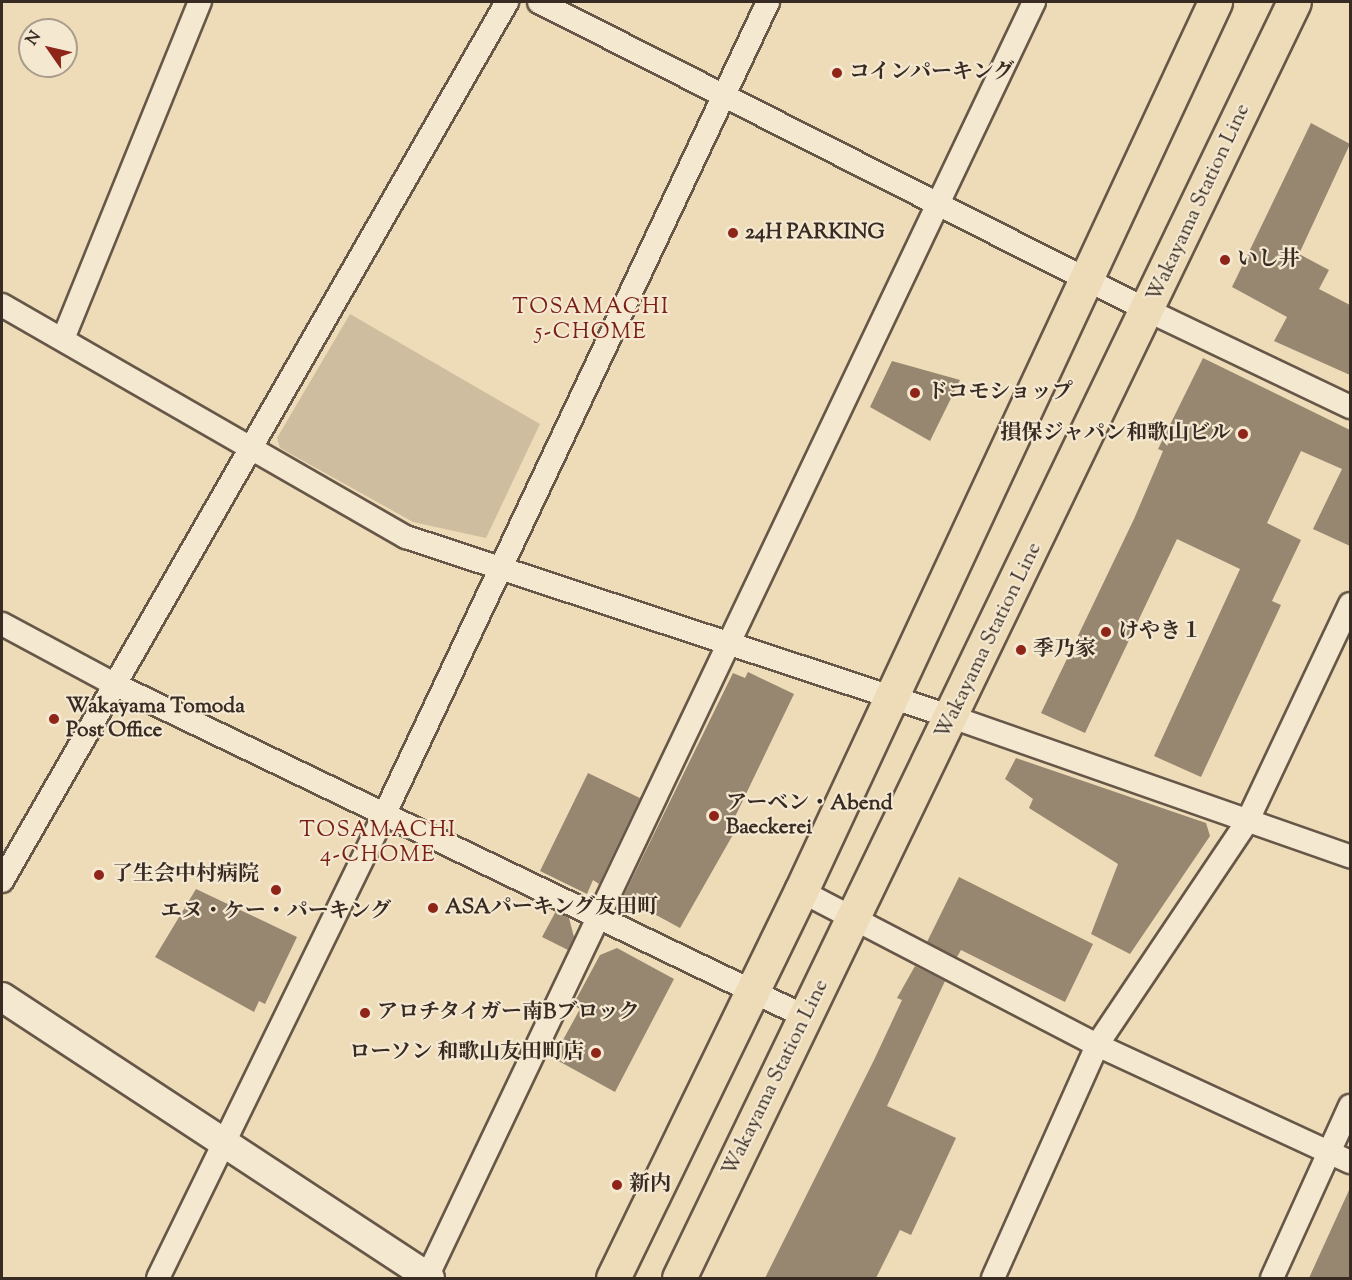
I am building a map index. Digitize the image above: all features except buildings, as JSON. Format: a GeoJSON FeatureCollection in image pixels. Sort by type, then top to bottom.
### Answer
{"type":"FeatureCollection","features":[{"type":"Feature","properties":{"kind":"main road"},"geometry":{"type":"LineString","coordinates":[[613,1278],[801,891],[1083,277],[1215,2]]}},
{"type":"Feature","properties":{"kind":"main road","name":"Wakayama Station Line"},"geometry":{"type":"LineString","coordinates":[[679,1278],[1149,310],[1294,2]]}},
{"type":"Feature","properties":{"kind":"street"},"geometry":{"type":"LineString","coordinates":[[63,339],[200,2]]}},
{"type":"Feature","properties":{"kind":"street"},"geometry":{"type":"LineString","coordinates":[[2,881],[507,2]]}},
{"type":"Feature","properties":{"kind":"street"},"geometry":{"type":"LineString","coordinates":[[539,2],[726,92],[1083,277],[1350,407]]}},
{"type":"Feature","properties":{"kind":"street"},"geometry":{"type":"LineString","coordinates":[[158,1278],[385,813],[497,569],[768,2]]}},
{"type":"Feature","properties":{"kind":"street"},"geometry":{"type":"LineString","coordinates":[[2,997],[429,1278],[598,916],[1034,2]]}},
{"type":"Feature","properties":{"kind":"street"},"geometry":{"type":"LineString","coordinates":[[2,305],[406,537],[497,569],[890,696],[1350,856]]}},
{"type":"Feature","properties":{"kind":"street"},"geometry":{"type":"LineString","coordinates":[[993,1278],[1097,1045],[1247,822],[1350,604]]}},
{"type":"Feature","properties":{"kind":"street"},"geometry":{"type":"LineString","coordinates":[[2,624],[114,684],[806,1017]]}},
{"type":"Feature","properties":{"kind":"street"},"geometry":{"type":"LineString","coordinates":[[801,891],[1097,1045],[1350,1162]]}},
{"type":"Feature","properties":{"kind":"street"},"geometry":{"type":"LineString","coordinates":[[1272,1278],[1350,1106]]}},
{"type":"Feature","properties":{"kind":"shaded area"},"geometry":{"type":"Polygon","coordinates":[[[350,314],[540,424],[486,538],[413,522],[280,448],[277,438],[350,314]]]}},
{"type":"Feature","properties":{"kind":"place","name":"コインパーキング"},"geometry":{"type":"Point","coordinates":[837,73]}},
{"type":"Feature","properties":{"kind":"place","name":"24H PARKING"},"geometry":{"type":"Point","coordinates":[733,233]}},
{"type":"Feature","properties":{"kind":"place","name":"いし井"},"geometry":{"type":"Point","coordinates":[1225,260]}},
{"type":"Feature","properties":{"kind":"place","name":"ドコモショップ"},"geometry":{"type":"Point","coordinates":[915,393]}},
{"type":"Feature","properties":{"kind":"place","name":"損保ジャパン和歌山ビル"},"geometry":{"type":"Point","coordinates":[1243,434]}},
{"type":"Feature","properties":{"kind":"place","name":"けやき１"},"geometry":{"type":"Point","coordinates":[1106,632]}},
{"type":"Feature","properties":{"kind":"place","name":"季乃家"},"geometry":{"type":"Point","coordinates":[1021,650]}},
{"type":"Feature","properties":{"kind":"place","name":"Wakayama Tomoda Post Office"},"geometry":{"type":"Point","coordinates":[54,719]}},
{"type":"Feature","properties":{"kind":"place","name":"アーベン・Abend Baeckerei"},"geometry":{"type":"Point","coordinates":[714,816]}},
{"type":"Feature","properties":{"kind":"place","name":"了生会中村病院"},"geometry":{"type":"Point","coordinates":[99,875]}},
{"type":"Feature","properties":{"kind":"place","name":"エヌ・ケー・パーキング"},"geometry":{"type":"Point","coordinates":[276,890]}},
{"type":"Feature","properties":{"kind":"place","name":"ASAパーキング友田町"},"geometry":{"type":"Point","coordinates":[433,908]}},
{"type":"Feature","properties":{"kind":"place","name":"アロチタイガー南Bブロック"},"geometry":{"type":"Point","coordinates":[365,1013]}},
{"type":"Feature","properties":{"kind":"place","name":"ローソン 和歌山友田町店"},"geometry":{"type":"Point","coordinates":[596,1053]}},
{"type":"Feature","properties":{"kind":"place","name":"新内"},"geometry":{"type":"Point","coordinates":[617,1185]}},
{"type":"Feature","properties":{"kind":"district","name":"TOSAMACHI 5-CHOME"},"geometry":{"type":"Point","coordinates":[591,320]}},
{"type":"Feature","properties":{"kind":"district","name":"TOSAMACHI 4-CHOME"},"geometry":{"type":"Point","coordinates":[378,844]}}]}
